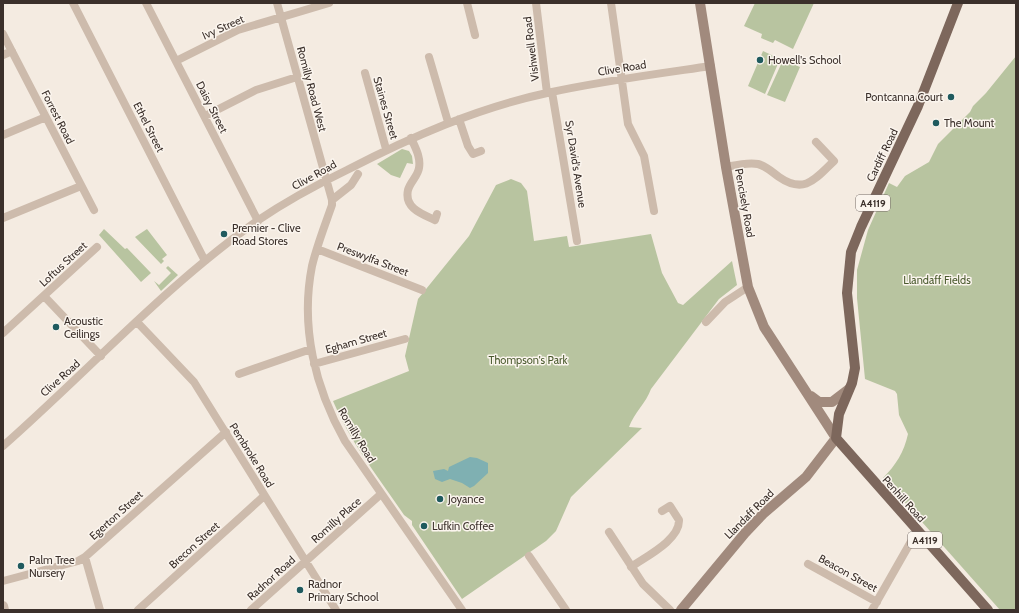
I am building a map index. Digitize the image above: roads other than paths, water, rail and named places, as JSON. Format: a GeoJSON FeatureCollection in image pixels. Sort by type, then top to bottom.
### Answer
{"type":"FeatureCollection","features":[{"type":"Feature","properties":{"kind":"main road","name":"Pencisely Road"},"geometry":{"type":"LineString","coordinates":[[700,3],[726,167],[748,287],[764,327],[836,438]]}},
{"type":"Feature","properties":{"kind":"main road","name":"Cardiff Road"},"geometry":{"type":"LineString","coordinates":[[836,438],[839,414],[849,389],[854,368],[848,293],[851,252],[858,232],[918,106],[958,3]]}},
{"type":"Feature","properties":{"kind":"main road","name":"Pencisely Road"},"geometry":{"type":"LineString","coordinates":[[807,393],[819,402],[828,403],[837,400],[849,389]]}},
{"type":"Feature","properties":{"kind":"main road","name":"Penhill Road"},"geometry":{"type":"LineString","coordinates":[[836,438],[988,610]]}},
{"type":"Feature","properties":{"kind":"main road","name":"Llandaff Road"},"geometry":{"type":"LineString","coordinates":[[682,610],[745,533],[763,514],[802,481],[836,438]]}},
{"type":"Feature","properties":{"kind":"street","name":"Ethel Street"},"geometry":{"type":"LineString","coordinates":[[72,3],[205,261]]}},
{"type":"Feature","properties":{"kind":"street","name":"Daisy Street"},"geometry":{"type":"LineString","coordinates":[[146,3],[258,221]]}},
{"type":"Feature","properties":{"kind":"street","name":"Romilly Road West"},"geometry":{"type":"LineString","coordinates":[[277,3],[326,181]]}},
{"type":"Feature","properties":{"kind":"street","name":"Ivy Street"},"geometry":{"type":"LineString","coordinates":[[176,61],[238,30],[280,16],[329,3]]}},
{"type":"Feature","properties":{"kind":"street"},"geometry":{"type":"LineString","coordinates":[[466,3],[475,35]]}},
{"type":"Feature","properties":{"kind":"street","name":"Vishwell Road"},"geometry":{"type":"LineString","coordinates":[[536,3],[550,92]]}},
{"type":"Feature","properties":{"kind":"street"},"geometry":{"type":"LineString","coordinates":[[611,3],[628,124],[644,156],[654,211]]}},
{"type":"Feature","properties":{"kind":"street","name":"Forrest Road"},"geometry":{"type":"LineString","coordinates":[[3,34],[94,210]]}},
{"type":"Feature","properties":{"kind":"street"},"geometry":{"type":"LineString","coordinates":[[3,55],[12,51]]}},
{"type":"Feature","properties":{"kind":"street"},"geometry":{"type":"LineString","coordinates":[[429,57],[448,122]]}},
{"type":"Feature","properties":{"kind":"street","name":"Clive Road"},"geometry":{"type":"LineString","coordinates":[[3,446],[205,261],[258,221],[326,181],[386,149],[448,122],[550,92],[711,66]]}},
{"type":"Feature","properties":{"kind":"street","name":"Staines Street"},"geometry":{"type":"LineString","coordinates":[[365,73],[386,149]]}},
{"type":"Feature","properties":{"kind":"street"},"geometry":{"type":"LineString","coordinates":[[205,116],[256,90],[297,77]]}},
{"type":"Feature","properties":{"kind":"street","name":"Syr David's Avenue"},"geometry":{"type":"LineString","coordinates":[[550,92],[577,241]]}},
{"type":"Feature","properties":{"kind":"street"},"geometry":{"type":"LineString","coordinates":[[3,135],[46,117]]}},
{"type":"Feature","properties":{"kind":"street"},"geometry":{"type":"LineString","coordinates":[[459,119],[465,147],[473,154],[481,151]]}},
{"type":"Feature","properties":{"kind":"street"},"geometry":{"type":"LineString","coordinates":[[411,138],[417,152],[420,167],[408,190],[410,203],[416,211],[435,220],[437,214]]}},
{"type":"Feature","properties":{"kind":"street"},"geometry":{"type":"LineString","coordinates":[[726,167],[756,164],[764,167],[788,183],[803,185],[813,181],[834,161],[816,142]]}},
{"type":"Feature","properties":{"kind":"street"},"geometry":{"type":"LineString","coordinates":[[326,181],[332,200],[350,185],[358,174]]}},
{"type":"Feature","properties":{"kind":"street"},"geometry":{"type":"LineString","coordinates":[[3,218],[81,186]]}},
{"type":"Feature","properties":{"kind":"street"},"geometry":{"type":"LineString","coordinates":[[399,189],[408,190]]}},
{"type":"Feature","properties":{"kind":"street","name":"Romilly Road"},"geometry":{"type":"LineString","coordinates":[[332,200],[332,205],[317,249],[309,285],[308,313],[311,349],[314,364],[332,419],[345,441],[462,610]]}},
{"type":"Feature","properties":{"kind":"street","name":"Loftus Street"},"geometry":{"type":"LineString","coordinates":[[3,333],[97,247]]}},
{"type":"Feature","properties":{"kind":"street","name":"Preswylfa Street"},"geometry":{"type":"LineString","coordinates":[[317,249],[422,290]]}},
{"type":"Feature","properties":{"kind":"street"},"geometry":{"type":"LineString","coordinates":[[706,322],[725,302],[748,287]]}},
{"type":"Feature","properties":{"kind":"street","name":"Loftus Street"},"geometry":{"type":"LineString","coordinates":[[44,296],[101,356]]}},
{"type":"Feature","properties":{"kind":"street","name":"Pembroke Road"},"geometry":{"type":"LineString","coordinates":[[137,322],[190,376],[336,610]]}},
{"type":"Feature","properties":{"kind":"street","name":"Egham Street"},"geometry":{"type":"LineString","coordinates":[[314,364],[405,339]]}},
{"type":"Feature","properties":{"kind":"street"},"geometry":{"type":"LineString","coordinates":[[238,374],[311,349]]}},
{"type":"Feature","properties":{"kind":"street","name":"Egerton Street"},"geometry":{"type":"LineString","coordinates":[[3,581],[78,561],[85,557],[226,432]]}},
{"type":"Feature","properties":{"kind":"street","name":"Romilly Place"},"geometry":{"type":"LineString","coordinates":[[305,562],[381,494]]}},
{"type":"Feature","properties":{"kind":"street","name":"Brecon Street"},"geometry":{"type":"LineString","coordinates":[[138,610],[264,496]]}},
{"type":"Feature","properties":{"kind":"street"},"geometry":{"type":"LineString","coordinates":[[631,567],[665,544],[678,530],[679,520],[670,506],[662,511]]}},
{"type":"Feature","properties":{"kind":"street"},"geometry":{"type":"LineString","coordinates":[[872,610],[917,531]]}},
{"type":"Feature","properties":{"kind":"street"},"geometry":{"type":"LineString","coordinates":[[609,532],[643,584],[670,610]]}},
{"type":"Feature","properties":{"kind":"street"},"geometry":{"type":"LineString","coordinates":[[529,556],[566,610]]}},
{"type":"Feature","properties":{"kind":"street"},"geometry":{"type":"LineString","coordinates":[[85,557],[100,610]]}},
{"type":"Feature","properties":{"kind":"street","name":"Radnor Road"},"geometry":{"type":"LineString","coordinates":[[251,610],[305,562]]}},
{"type":"Feature","properties":{"kind":"street","name":"Beacon Street"},"geometry":{"type":"LineString","coordinates":[[808,564],[877,602]]}},
{"type":"Feature","properties":{"kind":"street"},"geometry":{"type":"LineString","coordinates":[[3,606],[4,610]]}},
{"type":"Feature","properties":{"kind":"water"},"geometry":{"type":"Polygon","coordinates":[[[470,457],[477,458],[488,463],[488,473],[474,486],[470,488],[462,483],[450,479],[442,482],[435,479],[433,471],[444,469],[448,471],[449,467],[470,457]]]}},
{"type":"Feature","properties":{"kind":"place","name":"Howell's School"},"geometry":{"type":"Point","coordinates":[760,60]}},
{"type":"Feature","properties":{"kind":"place","name":"Pontcanna Court"},"geometry":{"type":"Point","coordinates":[951,97]}},
{"type":"Feature","properties":{"kind":"place","name":"The Mount"},"geometry":{"type":"Point","coordinates":[936,123]}},
{"type":"Feature","properties":{"kind":"place","name":"Premier - Clive Road Stores"},"geometry":{"type":"Point","coordinates":[224,234]}},
{"type":"Feature","properties":{"kind":"place","name":"Acoustic Ceilings"},"geometry":{"type":"Point","coordinates":[56,327]}},
{"type":"Feature","properties":{"kind":"place","name":"Joyance"},"geometry":{"type":"Point","coordinates":[440,499]}},
{"type":"Feature","properties":{"kind":"place","name":"Lufkin Coffee"},"geometry":{"type":"Point","coordinates":[424,526]}},
{"type":"Feature","properties":{"kind":"place","name":"Palm Tree Nursery"},"geometry":{"type":"Point","coordinates":[21,566]}},
{"type":"Feature","properties":{"kind":"place","name":"Radnor Primary School"},"geometry":{"type":"Point","coordinates":[300,590]}},
{"type":"Feature","properties":{"kind":"park label","name":"Llandaff Fields"},"geometry":{"type":"Point","coordinates":[937,280]}},
{"type":"Feature","properties":{"kind":"park label","name":"Thompson's Park"},"geometry":{"type":"Point","coordinates":[528,360]}}]}
